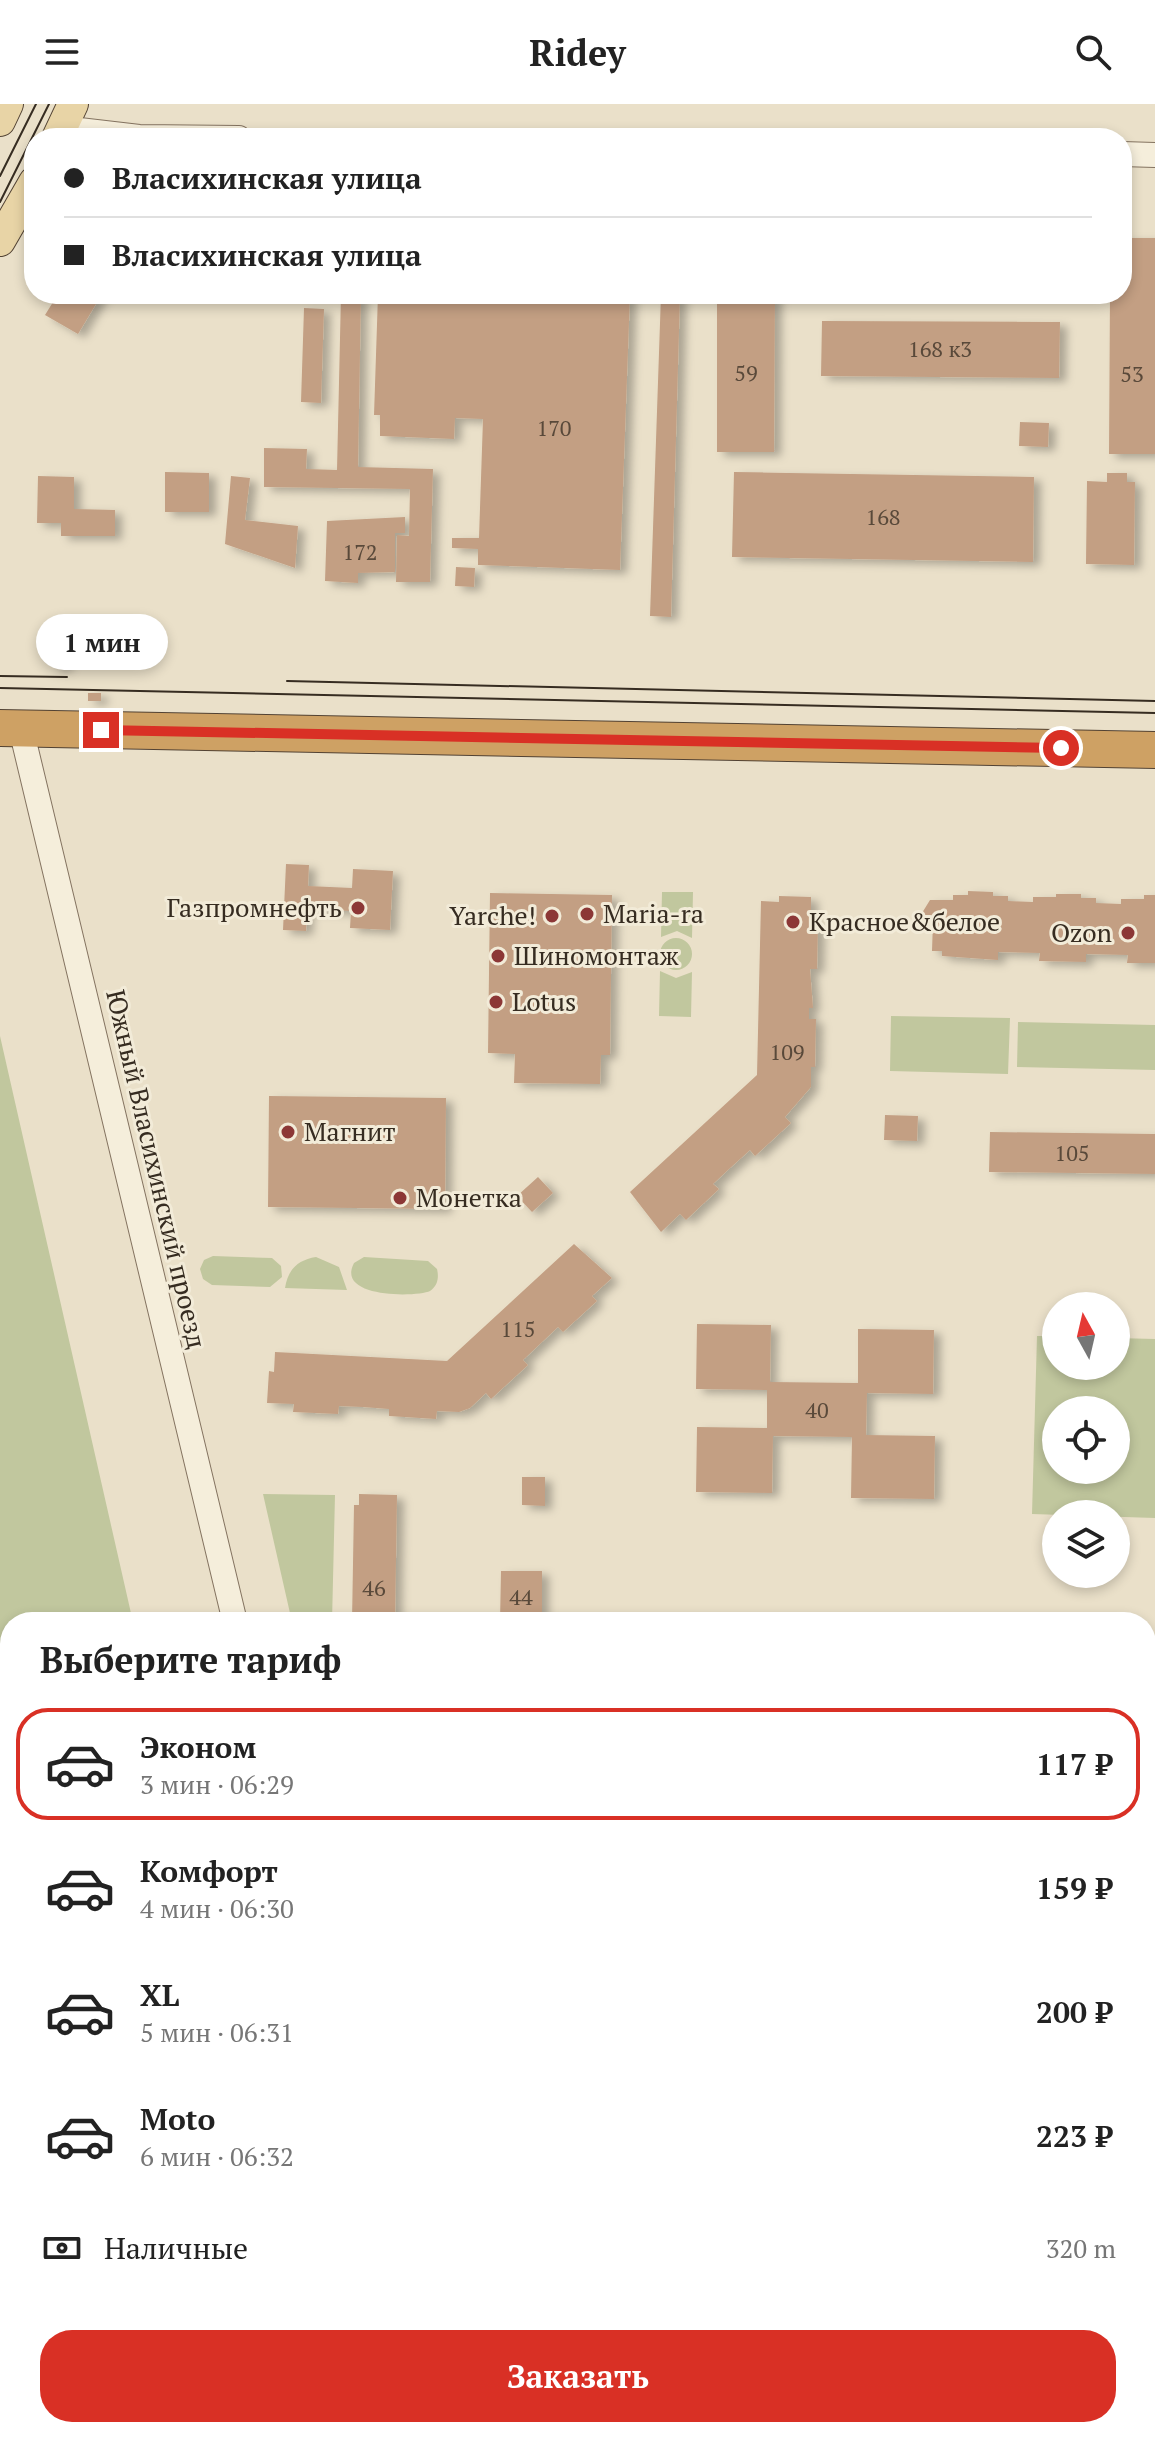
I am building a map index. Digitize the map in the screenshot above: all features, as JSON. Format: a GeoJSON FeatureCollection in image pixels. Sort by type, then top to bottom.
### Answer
{"type":"FeatureCollection","features":[{"type":"Feature","properties":{"kind":"highway"},"geometry":{"type":"LineString","coordinates":[[11,728],[1155,750]]}},
{"type":"Feature","properties":{"kind":"main road"},"geometry":{"type":"LineString","coordinates":[[0,121],[8,104]]}},
{"type":"Feature","properties":{"kind":"main road"},"geometry":{"type":"LineString","coordinates":[[0,241],[24,199]]}},
{"type":"Feature","properties":{"kind":"street"},"geometry":{"type":"LineString","coordinates":[[64,123],[91,128]]}},
{"type":"Feature","properties":{"kind":"street"},"geometry":{"type":"LineString","coordinates":[[1132,154],[1155,155]]}},
{"type":"Feature","properties":{"kind":"street","name":"Южный Власихинский проезд"},"geometry":{"type":"LineString","coordinates":[[11,728],[232,1612]]}},
{"type":"Feature","properties":{"kind":"green space"},"geometry":{"type":"Polygon","coordinates":[[[662,892],[693,892],[692,938],[677,931],[661,937],[662,892]]]}},
{"type":"Feature","properties":{"kind":"green space"},"geometry":{"type":"Polygon","coordinates":[[[676,938],[687,943],[692,954],[687,965],[676,970],[665,965],[660,954],[665,943],[676,938]]]}},
{"type":"Feature","properties":{"kind":"green space"},"geometry":{"type":"Polygon","coordinates":[[[660,971],[676,978],[692,972],[691,1017],[659,1016],[660,971]]]}},
{"type":"Feature","properties":{"kind":"green space"},"geometry":{"type":"Polygon","coordinates":[[[891,1016],[1010,1018],[1008,1074],[890,1071],[891,1016]]]}},
{"type":"Feature","properties":{"kind":"green space"},"geometry":{"type":"Polygon","coordinates":[[[1018,1022],[1155,1025],[1155,1070],[1017,1067],[1018,1022]]]}},
{"type":"Feature","properties":{"kind":"green space"},"geometry":{"type":"Polygon","coordinates":[[[0,1036],[131,1612],[0,1612],[0,1036]]]}},
{"type":"Feature","properties":{"kind":"green space"},"geometry":{"type":"Polygon","coordinates":[[[213,1256],[272,1258],[281,1266],[282,1277],[270,1287],[212,1285],[203,1279],[200,1269],[204,1260],[213,1256]]]}},
{"type":"Feature","properties":{"kind":"green space"},"geometry":{"type":"Polygon","coordinates":[[[316,1257],[339,1267],[347,1290],[285,1288],[295,1266],[316,1257]]]}},
{"type":"Feature","properties":{"kind":"green space"},"geometry":{"type":"Polygon","coordinates":[[[364,1257],[428,1261],[437,1269],[437,1281],[433,1289],[423,1293],[380,1293],[367,1289],[356,1283],[351,1275],[354,1263],[364,1257]]]}},
{"type":"Feature","properties":{"kind":"green space"},"geometry":{"type":"Polygon","coordinates":[[[1037,1336],[1042,1336],[1042,1380],[1130,1380],[1130,1338],[1155,1339],[1155,1518],[1130,1517],[1130,1500],[1042,1500],[1042,1514],[1032,1514],[1037,1336]]]}},
{"type":"Feature","properties":{"kind":"green space"},"geometry":{"type":"Polygon","coordinates":[[[263,1494],[335,1495],[332,1612],[290,1612],[263,1494]]]}},
{"type":"Feature","properties":{"kind":"building"},"geometry":{"type":"Polygon","coordinates":[[[1132,238],[1155,238],[1155,454],[1109,454],[1110,304],[1132,304],[1132,238]]]}},
{"type":"Feature","properties":{"kind":"building"},"geometry":{"type":"Polygon","coordinates":[[[52,304],[96,304],[78,334],[45,315],[52,304]]]}},
{"type":"Feature","properties":{"kind":"building"},"geometry":{"type":"Polygon","coordinates":[[[341,304],[361,304],[358,467],[433,469],[430,582],[396,582],[397,535],[409,536],[410,489],[264,487],[264,448],[307,449],[306,469],[337,470],[341,304]]]}},
{"type":"Feature","properties":{"kind":"building"},"geometry":{"type":"Polygon","coordinates":[[[378,304],[630,304],[620,570],[478,565],[478,549],[452,548],[452,538],[479,538],[483,419],[455,418],[454,439],[380,436],[380,415],[374,415],[378,304]]]}},
{"type":"Feature","properties":{"kind":"building"},"geometry":{"type":"Polygon","coordinates":[[[661,304],[680,304],[671,617],[650,616],[661,304]]]}},
{"type":"Feature","properties":{"kind":"building"},"geometry":{"type":"Polygon","coordinates":[[[717,304],[775,304],[774,452],[717,452],[717,304]]]}},
{"type":"Feature","properties":{"kind":"building"},"geometry":{"type":"Polygon","coordinates":[[[304,308],[324,309],[321,403],[301,402],[304,308]]]}},
{"type":"Feature","properties":{"kind":"building"},"geometry":{"type":"Polygon","coordinates":[[[822,321],[1060,322],[1059,378],[821,376],[822,321]]]}},
{"type":"Feature","properties":{"kind":"building"},"geometry":{"type":"Polygon","coordinates":[[[1020,422],[1049,423],[1048,447],[1019,446],[1020,422]]]}},
{"type":"Feature","properties":{"kind":"building"},"geometry":{"type":"Polygon","coordinates":[[[165,472],[209,473],[209,512],[165,512],[165,472]]]}},
{"type":"Feature","properties":{"kind":"building"},"geometry":{"type":"Polygon","coordinates":[[[734,472],[1034,477],[1033,562],[732,557],[734,472]]]}},
{"type":"Feature","properties":{"kind":"building"},"geometry":{"type":"Polygon","coordinates":[[[1107,473],[1127,473],[1127,482],[1135,482],[1134,565],[1086,564],[1087,481],[1107,482],[1107,473]]]}},
{"type":"Feature","properties":{"kind":"building"},"geometry":{"type":"Polygon","coordinates":[[[38,476],[74,477],[74,509],[115,510],[115,536],[61,536],[61,523],[37,523],[38,476]]]}},
{"type":"Feature","properties":{"kind":"building"},"geometry":{"type":"Polygon","coordinates":[[[231,476],[250,478],[245,520],[298,526],[295,568],[225,544],[231,476]]]}},
{"type":"Feature","properties":{"kind":"building"},"geometry":{"type":"Polygon","coordinates":[[[405,517],[405,533],[395,533],[395,572],[358,573],[358,583],[325,581],[327,521],[405,517]]]}},
{"type":"Feature","properties":{"kind":"building"},"geometry":{"type":"Polygon","coordinates":[[[456,567],[475,568],[474,587],[455,586],[456,567]]]}},
{"type":"Feature","properties":{"kind":"building"},"geometry":{"type":"Polygon","coordinates":[[[53,658],[66,658],[66,667],[53,667],[53,658]]]}},
{"type":"Feature","properties":{"kind":"building"},"geometry":{"type":"Polygon","coordinates":[[[88,693],[101,693],[101,701],[88,701],[88,693]]]}},
{"type":"Feature","properties":{"kind":"building"},"geometry":{"type":"Polygon","coordinates":[[[286,864],[309,865],[308,886],[352,888],[353,869],[393,871],[390,930],[350,928],[351,911],[307,909],[306,931],[283,930],[286,864]]]}},
{"type":"Feature","properties":{"kind":"building"},"geometry":{"type":"Polygon","coordinates":[[[968,891],[993,892],[993,896],[1008,896],[1008,901],[1033,902],[1033,897],[1081,894],[1081,898],[1096,898],[1096,903],[1121,904],[1121,899],[1144,899],[1144,895],[1155,895],[1155,963],[1127,963],[1128,955],[1086,954],[1086,962],[1039,961],[1040,953],[998,952],[998,960],[942,956],[942,951],[932,951],[933,921],[922,913],[930,900],[953,900],[953,895],[968,895],[968,891]]]}},
{"type":"Feature","properties":{"kind":"building"},"geometry":{"type":"Polygon","coordinates":[[[490,893],[612,895],[610,1055],[601,1055],[600,1084],[514,1083],[515,1054],[488,1053],[490,893]]]}},
{"type":"Feature","properties":{"kind":"building"},"geometry":{"type":"Polygon","coordinates":[[[779,896],[811,897],[811,924],[818,924],[817,969],[810,969],[813,1008],[809,1008],[809,1019],[816,1019],[815,1067],[811,1067],[811,1087],[785,1117],[791,1123],[755,1156],[750,1150],[729,1169],[713,1184],[719,1189],[686,1220],[680,1214],[661,1232],[630,1192],[757,1075],[761,901],[779,902],[779,896]]]}},
{"type":"Feature","properties":{"kind":"building"},"geometry":{"type":"Polygon","coordinates":[[[269,1096],[446,1098],[445,1209],[268,1207],[269,1096]]]}},
{"type":"Feature","properties":{"kind":"building"},"geometry":{"type":"Polygon","coordinates":[[[885,1115],[918,1116],[917,1141],[884,1140],[885,1115]]]}},
{"type":"Feature","properties":{"kind":"building"},"geometry":{"type":"Polygon","coordinates":[[[990,1132],[1155,1134],[1155,1174],[989,1172],[990,1132]]]}},
{"type":"Feature","properties":{"kind":"building"},"geometry":{"type":"Polygon","coordinates":[[[538,1177],[553,1193],[532,1212],[517,1196],[538,1177]]]}},
{"type":"Feature","properties":{"kind":"building"},"geometry":{"type":"Polygon","coordinates":[[[574,1244],[612,1278],[592,1296],[597,1301],[563,1332],[558,1327],[523,1360],[528,1365],[491,1399],[486,1393],[470,1408],[459,1412],[437,1411],[436,1419],[389,1416],[389,1409],[363,1407],[339,1406],[338,1414],[293,1412],[294,1404],[267,1403],[269,1371],[274,1372],[275,1352],[447,1361],[574,1244]]]}},
{"type":"Feature","properties":{"kind":"building"},"geometry":{"type":"Polygon","coordinates":[[[697,1324],[771,1325],[770,1382],[858,1383],[858,1329],[934,1330],[933,1394],[867,1393],[866,1435],[935,1436],[934,1499],[851,1498],[852,1437],[773,1436],[772,1493],[696,1492],[697,1427],[767,1428],[767,1390],[696,1389],[697,1324]]]}},
{"type":"Feature","properties":{"kind":"building"},"geometry":{"type":"Polygon","coordinates":[[[522,1477],[545,1477],[545,1506],[522,1505],[522,1477]]]}},
{"type":"Feature","properties":{"kind":"building"},"geometry":{"type":"Polygon","coordinates":[[[359,1494],[397,1495],[395,1612],[352,1612],[354,1505],[359,1505],[359,1494]]]}},
{"type":"Feature","properties":{"kind":"building"},"geometry":{"type":"Polygon","coordinates":[[[501,1571],[542,1571],[542,1612],[500,1612],[501,1571]]]}},
{"type":"Feature","properties":{"kind":"tram line"},"geometry":{"type":"LineString","coordinates":[[0,176],[36,104]]}},
{"type":"Feature","properties":{"kind":"tram line"},"geometry":{"type":"LineString","coordinates":[[37,128],[49,104]]}},
{"type":"Feature","properties":{"kind":"tram line"},"geometry":{"type":"LineString","coordinates":[[0,202],[24,154]]}},
{"type":"Feature","properties":{"kind":"tram line"},"geometry":{"type":"LineString","coordinates":[[0,676],[67,677]]}},
{"type":"Feature","properties":{"kind":"tram line"},"geometry":{"type":"LineString","coordinates":[[287,681],[1155,701]]}},
{"type":"Feature","properties":{"kind":"tram line"},"geometry":{"type":"LineString","coordinates":[[0,688],[1155,713]]}},
{"type":"Feature","properties":{"kind":"place","name":"Газпромнефть"},"geometry":{"type":"Point","coordinates":[358,908]}},
{"type":"Feature","properties":{"kind":"place","name":"Maria-ra"},"geometry":{"type":"Point","coordinates":[587,914]}},
{"type":"Feature","properties":{"kind":"place","name":"Yarche!"},"geometry":{"type":"Point","coordinates":[552,916]}},
{"type":"Feature","properties":{"kind":"place","name":"Красное&белое"},"geometry":{"type":"Point","coordinates":[793,922]}},
{"type":"Feature","properties":{"kind":"place","name":"Ozon"},"geometry":{"type":"Point","coordinates":[1128,933]}},
{"type":"Feature","properties":{"kind":"place","name":"Шиномонтаж"},"geometry":{"type":"Point","coordinates":[498,956]}},
{"type":"Feature","properties":{"kind":"place","name":"Lotus"},"geometry":{"type":"Point","coordinates":[496,1002]}},
{"type":"Feature","properties":{"kind":"place","name":"Магнит"},"geometry":{"type":"Point","coordinates":[288,1132]}},
{"type":"Feature","properties":{"kind":"place","name":"Монетка"},"geometry":{"type":"Point","coordinates":[400,1198]}},
{"type":"Feature","properties":{"kind":"route"},"geometry":{"type":"LineString","coordinates":[[101,730],[1061,748]]}}]}
